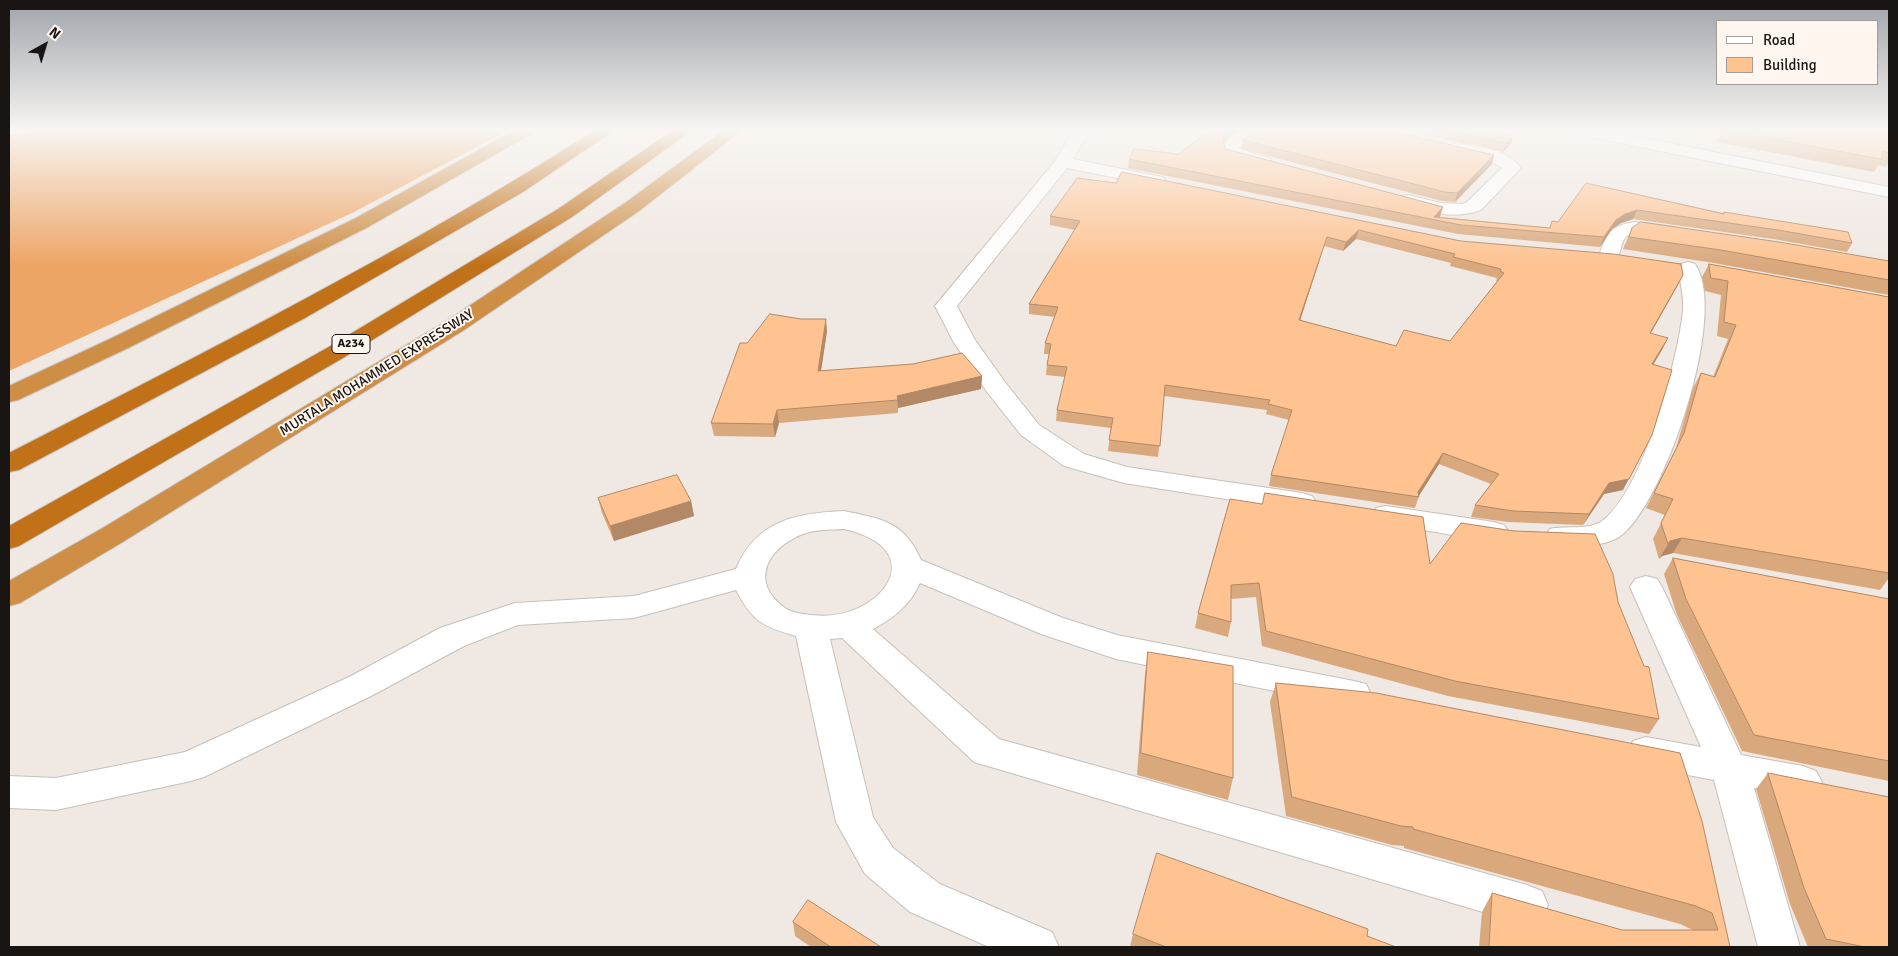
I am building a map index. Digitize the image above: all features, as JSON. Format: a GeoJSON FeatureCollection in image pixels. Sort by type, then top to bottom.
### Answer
{"type":"FeatureCollection","features":[{"type":"Feature","properties":{"kind":"highway"},"geometry":{"type":"LineString","coordinates":[[9,395],[361,223],[445,176]]}},
{"type":"Feature","properties":{"kind":"highway"},"geometry":{"type":"LineString","coordinates":[[9,464],[297,313],[536,176]]}},
{"type":"Feature","properties":{"kind":"highway","name":"A234"},"geometry":{"type":"LineString","coordinates":[[9,539],[335,353],[565,213],[619,176]]}},
{"type":"Feature","properties":{"kind":"highway","name":"MURTALA MOHAMMED EXPRESSWAY"},"geometry":{"type":"LineString","coordinates":[[9,595],[112,536],[456,325],[632,207],[674,176]]}},
{"type":"Feature","properties":{"kind":"street"},"geometry":{"type":"LineString","coordinates":[[1051,176],[946,306],[964,341],[996,387],[1030,430],[1074,460],[1124,475],[1321,505]]}},
{"type":"Feature","properties":{"kind":"street"},"geometry":{"type":"LineString","coordinates":[[1131,176],[1178,185]]}},
{"type":"Feature","properties":{"kind":"street"},"geometry":{"type":"LineString","coordinates":[[1394,197],[1442,209],[1466,209],[1474,206],[1504,176]]}},
{"type":"Feature","properties":{"kind":"street"},"geometry":{"type":"LineString","coordinates":[[1807,176],[1889,192]]}},
{"type":"Feature","properties":{"kind":"street"},"geometry":{"type":"LineString","coordinates":[[1589,255],[1618,258],[1617,235],[1633,227],[1684,233]]}},
{"type":"Feature","properties":{"kind":"street"},"geometry":{"type":"LineString","coordinates":[[1360,511],[1526,534],[1591,536],[1611,528],[1627,514],[1660,447],[1688,355],[1695,308],[1689,268]]}},
{"type":"Feature","properties":{"kind":"street"},"geometry":{"type":"LineString","coordinates":[[844,520],[875,528],[898,544],[908,566],[902,590],[881,611],[848,625],[811,628],[777,619],[755,600],[748,576],[758,552],[780,533],[811,522],[844,520]]}},
{"type":"Feature","properties":{"kind":"street"},"geometry":{"type":"LineString","coordinates":[[908,566],[1052,626],[1116,647],[1389,701]]}},
{"type":"Feature","properties":{"kind":"street"},"geometry":{"type":"LineString","coordinates":[[9,792],[56,794],[191,766],[361,686],[452,637],[515,614],[634,607],[748,576]]}},
{"type":"Feature","properties":{"kind":"street"},"geometry":{"type":"LineString","coordinates":[[1646,588],[1729,768],[1779,947]]}},
{"type":"Feature","properties":{"kind":"street"},"geometry":{"type":"LineString","coordinates":[[848,625],[987,751],[1559,914]]}},
{"type":"Feature","properties":{"kind":"street"},"geometry":{"type":"LineString","coordinates":[[811,628],[855,822],[879,861],[925,898],[1037,947]]}},
{"type":"Feature","properties":{"kind":"street"},"geometry":{"type":"LineString","coordinates":[[1612,745],[1833,788]]}},
{"type":"Feature","properties":{"kind":"shaded area"},"geometry":{"type":"Polygon","coordinates":[[[9,176],[423,176],[352,213],[9,371],[9,176]]]}},
{"type":"Feature","properties":{"kind":"building"},"geometry":{"type":"Polygon","coordinates":[[[1120,176],[1140,176],[1461,241],[1613,254],[1681,264],[1683,275],[1650,333],[1668,338],[1652,364],[1672,370],[1652,435],[1629,479],[1609,483],[1589,514],[1513,511],[1475,505],[1499,474],[1443,453],[1418,492],[1419,497],[1271,475],[1292,410],[1268,404],[1270,400],[1165,385],[1160,446],[1109,440],[1113,418],[1057,410],[1067,367],[1047,365],[1051,344],[1045,343],[1058,307],[1029,304],[1080,221],[1050,216],[1077,178],[1116,183],[1120,176]],[[1359,230],[1346,242],[1327,237],[1299,320],[1396,346],[1404,330],[1450,341],[1504,273],[1500,271],[1501,269],[1453,257],[1455,254],[1359,230]]]}},
{"type":"Feature","properties":{"kind":"building"},"geometry":{"type":"Polygon","coordinates":[[[1213,176],[1326,176],[1443,207],[1434,217],[1550,228],[1552,221],[1558,222],[1586,183],[1724,214],[1724,212],[1848,232],[1852,243],[1778,230],[1637,210],[1625,214],[1616,220],[1604,237],[1461,225],[1213,176]]]}},
{"type":"Feature","properties":{"kind":"building"},"geometry":{"type":"Polygon","coordinates":[[[1381,176],[1474,176],[1457,193],[1445,192],[1381,176]]]}},
{"type":"Feature","properties":{"kind":"building"},"geometry":{"type":"Polygon","coordinates":[[[1641,222],[1779,242],[1889,261],[1889,280],[1721,250],[1629,237],[1632,228],[1641,222]]]}},
{"type":"Feature","properties":{"kind":"building"},"geometry":{"type":"Polygon","coordinates":[[[1709,264],[1889,297],[1889,573],[1682,538],[1670,541],[1668,544],[1661,523],[1673,499],[1654,493],[1684,433],[1701,373],[1715,377],[1736,325],[1724,322],[1728,281],[1711,278],[1709,264]]]}},
{"type":"Feature","properties":{"kind":"building"},"geometry":{"type":"Polygon","coordinates":[[[770,314],[801,319],[826,319],[818,371],[913,364],[962,353],[982,376],[897,396],[898,400],[777,410],[773,424],[711,423],[740,343],[747,343],[770,314]]]}},
{"type":"Feature","properties":{"kind":"building"},"geometry":{"type":"Polygon","coordinates":[[[677,475],[691,501],[610,526],[598,498],[677,475]]]}},
{"type":"Feature","properties":{"kind":"building"},"geometry":{"type":"Polygon","coordinates":[[[1265,493],[1423,517],[1430,564],[1461,523],[1514,531],[1595,534],[1613,574],[1618,602],[1644,666],[1649,667],[1659,719],[1455,681],[1266,631],[1259,583],[1231,585],[1231,622],[1198,613],[1230,499],[1262,504],[1265,493]]]}},
{"type":"Feature","properties":{"kind":"building"},"geometry":{"type":"Polygon","coordinates":[[[1673,558],[1889,599],[1889,761],[1754,735],[1686,599],[1673,558]]]}},
{"type":"Feature","properties":{"kind":"building"},"geometry":{"type":"Polygon","coordinates":[[[1148,652],[1233,666],[1233,778],[1141,753],[1148,652]]]}},
{"type":"Feature","properties":{"kind":"building"},"geometry":{"type":"Polygon","coordinates":[[[1276,683],[1376,693],[1680,753],[1702,821],[1730,947],[1489,947],[1492,893],[1622,930],[1718,930],[1712,913],[1696,906],[1413,829],[1413,827],[1401,826],[1292,797],[1276,683]]]}},
{"type":"Feature","properties":{"kind":"building"},"geometry":{"type":"Polygon","coordinates":[[[1768,773],[1889,797],[1889,947],[1865,947],[1826,939],[1804,888],[1768,773]]]}},
{"type":"Feature","properties":{"kind":"building"},"geometry":{"type":"Polygon","coordinates":[[[1157,853],[1368,929],[1367,936],[1396,947],[1166,947],[1133,934],[1157,853]]]}},
{"type":"Feature","properties":{"kind":"building"},"geometry":{"type":"Polygon","coordinates":[[[808,900],[881,947],[831,947],[793,922],[808,900]]]}}]}
